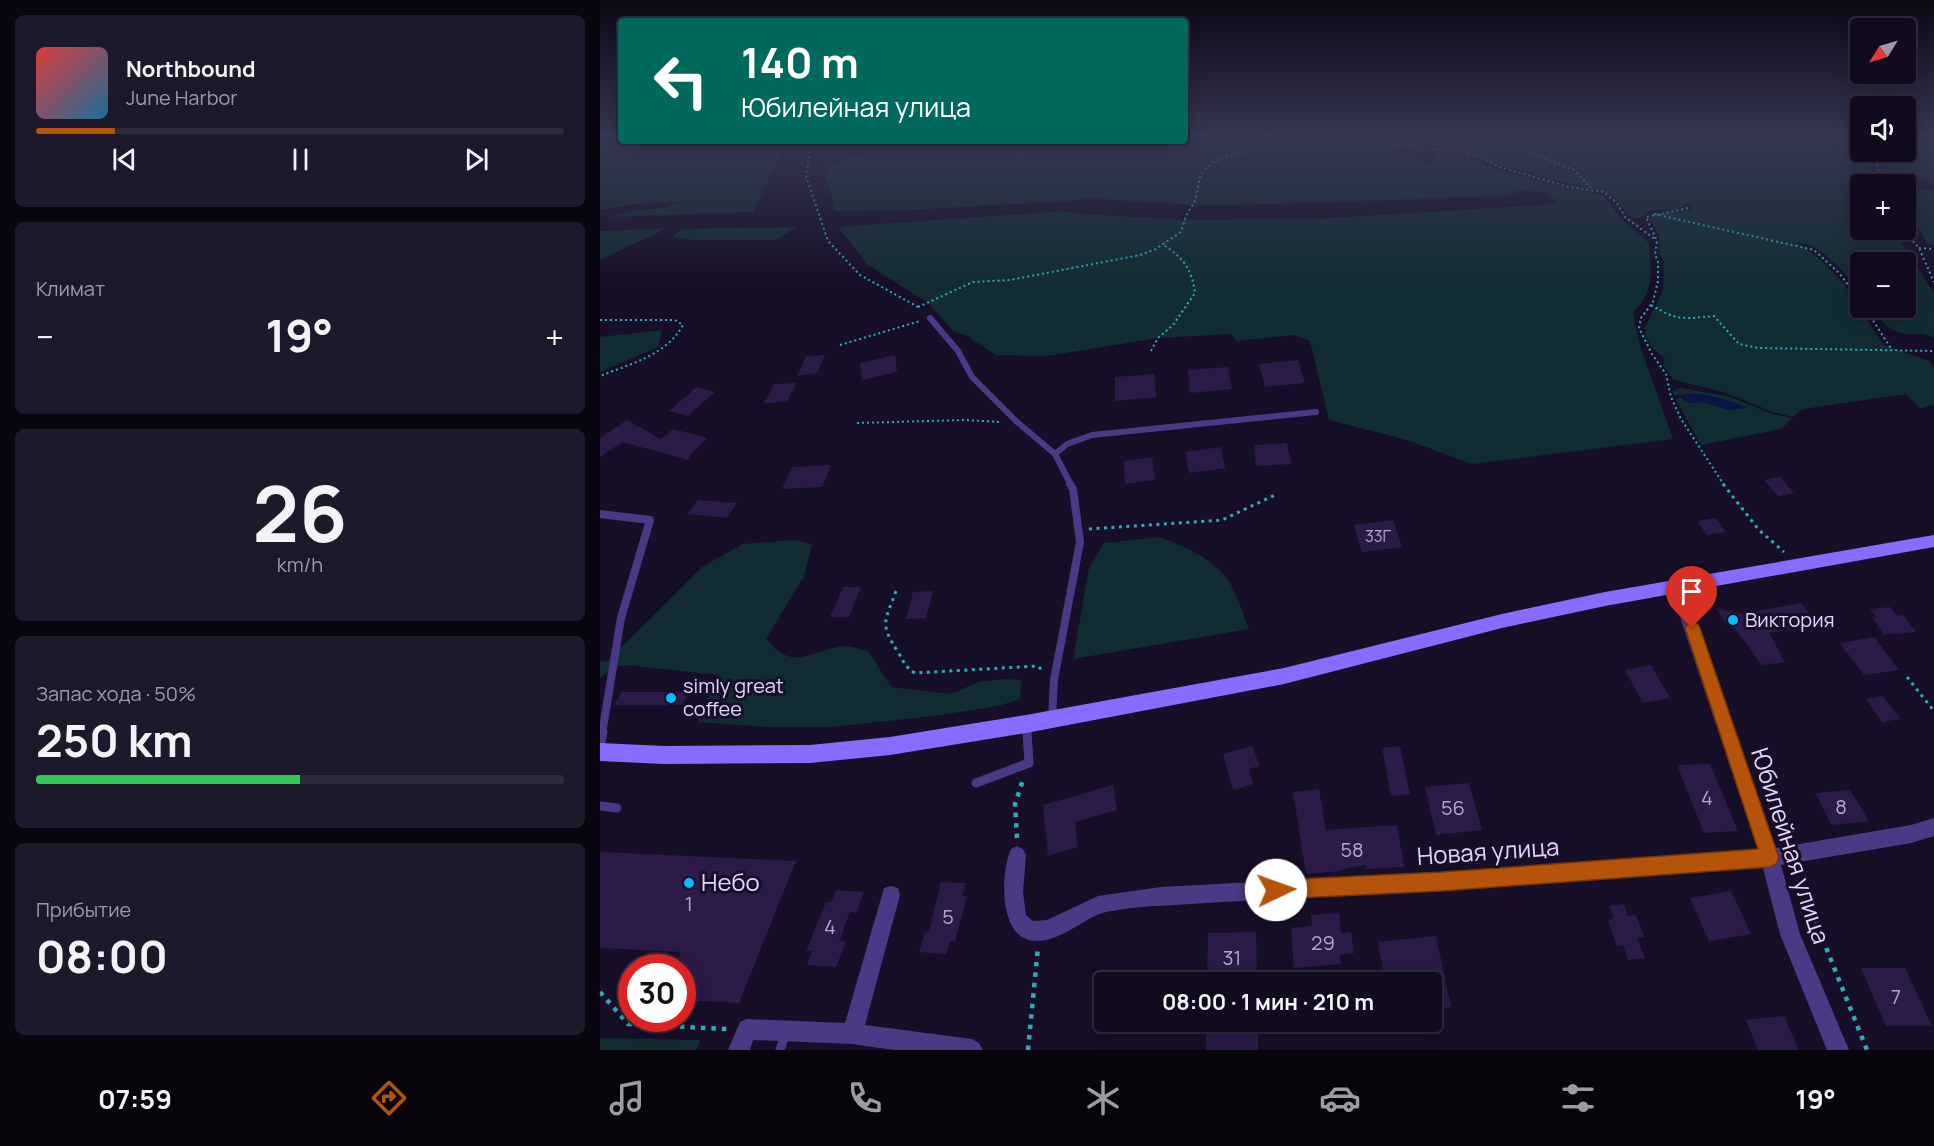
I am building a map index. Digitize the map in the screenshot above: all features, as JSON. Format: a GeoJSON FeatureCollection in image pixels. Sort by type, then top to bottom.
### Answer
{"type":"FeatureCollection","features":[{"type":"Feature","properties":{"kind":"main road"},"geometry":{"type":"LineString","coordinates":[[600,751],[664,755],[810,754],[890,746],[1052,720],[1284,676],[1502,621],[1796,564],[1934,541]]}},
{"type":"Feature","properties":{"kind":"street","name":"Юбилейная улица"},"geometry":{"type":"LineString","coordinates":[[1677,587],[1770,858],[1790,934],[1838,1050]]}},
{"type":"Feature","properties":{"kind":"street","name":"Новая улица"},"geometry":{"type":"LineString","coordinates":[[1044,930],[1098,905],[1161,896],[1442,881],[1770,858],[1911,834],[1934,827]]}},
{"type":"Feature","properties":{"kind":"street"},"geometry":{"type":"LineString","coordinates":[[1017,855],[1014,892],[1017,920],[1029,931],[1044,930]]}},
{"type":"Feature","properties":{"kind":"street"},"geometry":{"type":"LineString","coordinates":[[852,1034],[891,895]]}},
{"type":"Feature","properties":{"kind":"street"},"geometry":{"type":"LineString","coordinates":[[739,1050],[747,1029],[783,1040],[852,1034],[972,1050]]}},
{"type":"Feature","properties":{"kind":"lane"},"geometry":{"type":"LineString","coordinates":[[930,318],[958,351],[972,377],[1017,422],[1055,454],[1073,489],[1080,542],[1054,680],[1052,720]]}},
{"type":"Feature","properties":{"kind":"lane"},"geometry":{"type":"LineString","coordinates":[[1055,454],[1067,444],[1092,435],[1316,412]]}},
{"type":"Feature","properties":{"kind":"lane"},"geometry":{"type":"LineString","coordinates":[[600,514],[650,520],[621,618],[600,751]]}},
{"type":"Feature","properties":{"kind":"lane"},"geometry":{"type":"LineString","coordinates":[[976,783],[1029,763],[1026,724]]}},
{"type":"Feature","properties":{"kind":"lane"},"geometry":{"type":"LineString","coordinates":[[600,806],[617,808]]}},
{"type":"Feature","properties":{"kind":"path"},"geometry":{"type":"LineString","coordinates":[[810,187],[828,241],[860,275],[918,307],[930,318]]}},
{"type":"Feature","properties":{"kind":"path"},"geometry":{"type":"LineString","coordinates":[[918,307],[973,282],[1010,280],[1140,255],[1180,232],[1186,216],[1196,201],[1198,187]]}},
{"type":"Feature","properties":{"kind":"path"},"geometry":{"type":"LineString","coordinates":[[1569,187],[1593,189],[1610,197],[1625,217],[1657,241]]}},
{"type":"Feature","properties":{"kind":"path"},"geometry":{"type":"LineString","coordinates":[[1688,208],[1653,213],[1647,217],[1657,241],[1655,254],[1658,262],[1658,281],[1651,305],[1641,318],[1639,328],[1652,354],[1666,374],[1671,397],[1681,419],[1712,470],[1759,530],[1796,564]]}},
{"type":"Feature","properties":{"kind":"path"},"geometry":{"type":"LineString","coordinates":[[1653,213],[1814,250],[1828,260],[1850,288]]}},
{"type":"Feature","properties":{"kind":"path"},"geometry":{"type":"LineString","coordinates":[[1912,240],[1919,248],[1934,282]]}},
{"type":"Feature","properties":{"kind":"path"},"geometry":{"type":"LineString","coordinates":[[1152,351],[1158,338],[1173,325],[1195,293],[1193,272],[1174,251],[1162,244]]}},
{"type":"Feature","properties":{"kind":"path"},"geometry":{"type":"LineString","coordinates":[[1919,248],[1934,249]]}},
{"type":"Feature","properties":{"kind":"path"},"geometry":{"type":"LineString","coordinates":[[1651,305],[1671,317],[1680,319],[1705,315],[1719,319],[1739,344],[1752,347],[1934,351]]}},
{"type":"Feature","properties":{"kind":"path"},"geometry":{"type":"LineString","coordinates":[[840,345],[930,318]]}},
{"type":"Feature","properties":{"kind":"path"},"geometry":{"type":"LineString","coordinates":[[1871,318],[1892,350]]}},
{"type":"Feature","properties":{"kind":"path"},"geometry":{"type":"LineString","coordinates":[[600,320],[675,320],[683,325],[679,336],[666,347],[600,376]]}},
{"type":"Feature","properties":{"kind":"path"},"geometry":{"type":"LineString","coordinates":[[857,423],[965,420],[1017,422]]}},
{"type":"Feature","properties":{"kind":"path"},"geometry":{"type":"LineString","coordinates":[[1078,530],[1222,520],[1275,495]]}},
{"type":"Feature","properties":{"kind":"path"},"geometry":{"type":"LineString","coordinates":[[896,591],[885,621],[886,637],[899,654],[904,666],[915,673],[1037,666],[1054,680]]}},
{"type":"Feature","properties":{"kind":"path"},"geometry":{"type":"LineString","coordinates":[[1907,677],[1934,711]]}},
{"type":"Feature","properties":{"kind":"path"},"geometry":{"type":"LineString","coordinates":[[1017,855],[1015,804],[1029,763]]}},
{"type":"Feature","properties":{"kind":"path"},"geometry":{"type":"LineString","coordinates":[[1789,855],[1867,1050]]}},
{"type":"Feature","properties":{"kind":"path"},"geometry":{"type":"LineString","coordinates":[[1028,1050],[1044,930]]}},
{"type":"Feature","properties":{"kind":"path"},"geometry":{"type":"LineString","coordinates":[[600,992],[628,1024],[747,1029]]}},
{"type":"Feature","properties":{"kind":"green space"},"geometry":{"type":"Polygon","coordinates":[[[600,187],[765,187],[753,212],[611,217],[635,210],[664,208],[680,202],[636,204],[600,210],[600,187]]]}},
{"type":"Feature","properties":{"kind":"green space"},"geometry":{"type":"Polygon","coordinates":[[[829,187],[1566,187],[1603,195],[1622,220],[1649,243],[1650,281],[1645,297],[1633,313],[1640,346],[1673,439],[1472,464],[1407,440],[1329,420],[1310,341],[1294,335],[1236,341],[1231,334],[1158,338],[1047,356],[996,355],[967,336],[954,332],[928,303],[868,265],[838,227],[1064,211],[1186,220],[1330,218],[1558,204],[1549,193],[1520,190],[1510,196],[1207,206],[1088,198],[909,210],[834,211],[829,187]]]}},
{"type":"Feature","properties":{"kind":"green space"},"geometry":{"type":"Polygon","coordinates":[[[1586,187],[1850,187],[1850,240],[1900,240],[1907,252],[1850,252],[1850,280],[1832,260],[1816,248],[1796,242],[1817,257],[1843,282],[1850,293],[1850,318],[1866,318],[1883,345],[1929,361],[1934,368],[1934,405],[1920,408],[1906,394],[1803,409],[1793,417],[1773,412],[1724,392],[1674,380],[1663,365],[1665,358],[1653,349],[1645,335],[1645,327],[1663,290],[1664,261],[1660,255],[1659,236],[1649,218],[1662,213],[1693,210],[1691,205],[1684,203],[1682,207],[1653,210],[1640,218],[1635,218],[1628,214],[1611,195],[1586,187]]]}},
{"type":"Feature","properties":{"kind":"green space"},"geometry":{"type":"Polygon","coordinates":[[[1934,190],[1934,245],[1927,244],[1916,225],[1916,191],[1934,190]]]}},
{"type":"Feature","properties":{"kind":"green space"},"geometry":{"type":"Polygon","coordinates":[[[796,227],[776,240],[693,240],[673,237],[681,229],[796,227]]]}},
{"type":"Feature","properties":{"kind":"green space"},"geometry":{"type":"Polygon","coordinates":[[[665,229],[600,260],[600,231],[665,229]]]}},
{"type":"Feature","properties":{"kind":"green space"},"geometry":{"type":"Polygon","coordinates":[[[1916,265],[1934,293],[1934,338],[1925,334],[1904,334],[1879,318],[1916,318],[1916,265]]]}},
{"type":"Feature","properties":{"kind":"green space"},"geometry":{"type":"Polygon","coordinates":[[[662,330],[658,347],[600,372],[600,337],[662,330]]]}},
{"type":"Feature","properties":{"kind":"green space"},"geometry":{"type":"Polygon","coordinates":[[[1681,388],[1731,397],[1772,414],[1793,418],[1781,429],[1701,445],[1676,400],[1679,397],[1690,403],[1704,402],[1716,407],[1747,408],[1699,394],[1674,395],[1672,391],[1681,388]]]}},
{"type":"Feature","properties":{"kind":"green space"},"geometry":{"type":"Polygon","coordinates":[[[1160,537],[1199,555],[1225,575],[1249,629],[1073,659],[1089,568],[1104,543],[1160,537]]]}},
{"type":"Feature","properties":{"kind":"green space"},"geometry":{"type":"Polygon","coordinates":[[[795,540],[812,544],[804,576],[766,639],[776,649],[786,655],[804,657],[833,648],[854,647],[869,652],[891,687],[950,694],[979,682],[1003,679],[1022,680],[1020,699],[998,706],[933,716],[832,727],[769,727],[698,722],[717,675],[627,665],[614,667],[600,678],[600,661],[606,662],[702,567],[743,544],[795,540]]]}},
{"type":"Feature","properties":{"kind":"green space"},"geometry":{"type":"Polygon","coordinates":[[[600,1038],[700,1040],[696,1050],[600,1050],[600,1038]]]}},
{"type":"Feature","properties":{"kind":"shaded area"},"geometry":{"type":"Polygon","coordinates":[[[1686,394],[1718,397],[1748,408],[1727,410],[1704,402],[1690,403],[1684,399],[1686,394]]]}},
{"type":"Feature","properties":{"kind":"building"},"geometry":{"type":"Polygon","coordinates":[[[825,355],[817,373],[797,376],[806,356],[825,355]]]}},
{"type":"Feature","properties":{"kind":"building"},"geometry":{"type":"Polygon","coordinates":[[[895,355],[897,372],[862,380],[860,363],[895,355]]]}},
{"type":"Feature","properties":{"kind":"building"},"geometry":{"type":"Polygon","coordinates":[[[1298,360],[1305,383],[1265,387],[1259,364],[1298,360]]]}},
{"type":"Feature","properties":{"kind":"building"},"geometry":{"type":"Polygon","coordinates":[[[1228,367],[1232,389],[1190,393],[1188,370],[1228,367]]]}},
{"type":"Feature","properties":{"kind":"building"},"geometry":{"type":"Polygon","coordinates":[[[1154,374],[1156,397],[1115,401],[1115,377],[1154,374]]]}},
{"type":"Feature","properties":{"kind":"building"},"geometry":{"type":"Polygon","coordinates":[[[796,383],[787,402],[764,403],[774,384],[796,383]]]}},
{"type":"Feature","properties":{"kind":"building"},"geometry":{"type":"Polygon","coordinates":[[[697,387],[715,392],[688,416],[669,411],[697,387]]]}},
{"type":"Feature","properties":{"kind":"building"},"geometry":{"type":"Polygon","coordinates":[[[627,420],[661,439],[673,429],[708,438],[690,455],[689,460],[622,442],[600,457],[600,438],[627,420]]]}},
{"type":"Feature","properties":{"kind":"building"},"geometry":{"type":"Polygon","coordinates":[[[1287,443],[1291,464],[1256,466],[1254,445],[1287,443]]]}},
{"type":"Feature","properties":{"kind":"building"},"geometry":{"type":"Polygon","coordinates":[[[1221,447],[1225,468],[1189,473],[1185,452],[1221,447]]]}},
{"type":"Feature","properties":{"kind":"building"},"geometry":{"type":"Polygon","coordinates":[[[1152,457],[1155,480],[1125,484],[1124,461],[1152,457]]]}},
{"type":"Feature","properties":{"kind":"building"},"geometry":{"type":"Polygon","coordinates":[[[831,465],[822,487],[782,489],[792,467],[831,465]]]}},
{"type":"Feature","properties":{"kind":"building"},"geometry":{"type":"Polygon","coordinates":[[[1780,477],[1794,493],[1778,496],[1764,480],[1780,477]]]}},
{"type":"Feature","properties":{"kind":"building"},"geometry":{"type":"Polygon","coordinates":[[[698,500],[737,503],[727,518],[687,514],[698,500]]]}},
{"type":"Feature","properties":{"kind":"building"},"geometry":{"type":"Polygon","coordinates":[[[1716,518],[1726,532],[1707,535],[1697,521],[1716,518]]]}},
{"type":"Feature","properties":{"kind":"building"},"geometry":{"type":"Polygon","coordinates":[[[1393,520],[1402,547],[1362,552],[1354,525],[1393,520]]]}},
{"type":"Feature","properties":{"kind":"building"},"geometry":{"type":"Polygon","coordinates":[[[843,587],[861,587],[849,617],[830,617],[843,587]]]}},
{"type":"Feature","properties":{"kind":"building"},"geometry":{"type":"Polygon","coordinates":[[[933,591],[926,618],[906,619],[913,592],[933,591]]]}},
{"type":"Feature","properties":{"kind":"building"},"geometry":{"type":"Polygon","coordinates":[[[1801,603],[1818,624],[1769,633],[1785,662],[1762,665],[1736,630],[1727,625],[1716,608],[1740,614],[1801,603]]]}},
{"type":"Feature","properties":{"kind":"building"},"geometry":{"type":"Polygon","coordinates":[[[1890,607],[1897,616],[1903,615],[1916,632],[1884,635],[1872,617],[1876,617],[1870,609],[1890,607]]]}},
{"type":"Feature","properties":{"kind":"building"},"geometry":{"type":"Polygon","coordinates":[[[1874,637],[1899,670],[1864,675],[1840,643],[1874,637]]]}},
{"type":"Feature","properties":{"kind":"building"},"geometry":{"type":"Polygon","coordinates":[[[1651,665],[1670,698],[1643,703],[1625,670],[1651,665]]]}},
{"type":"Feature","properties":{"kind":"building"},"geometry":{"type":"Polygon","coordinates":[[[622,692],[689,692],[682,705],[614,705],[622,692]]]}},
{"type":"Feature","properties":{"kind":"building"},"geometry":{"type":"Polygon","coordinates":[[[1883,696],[1900,719],[1882,722],[1866,699],[1883,696]]]}},
{"type":"Feature","properties":{"kind":"building"},"geometry":{"type":"Polygon","coordinates":[[[1253,746],[1259,766],[1249,769],[1253,784],[1233,790],[1223,754],[1253,746]]]}},
{"type":"Feature","properties":{"kind":"building"},"geometry":{"type":"Polygon","coordinates":[[[1400,746],[1410,794],[1391,796],[1382,748],[1400,746]]]}},
{"type":"Feature","properties":{"kind":"building"},"geometry":{"type":"Polygon","coordinates":[[[1710,764],[1738,831],[1704,833],[1677,765],[1710,764]]]}},
{"type":"Feature","properties":{"kind":"building"},"geometry":{"type":"Polygon","coordinates":[[[1469,783],[1482,830],[1436,835],[1425,787],[1469,783]]]}},
{"type":"Feature","properties":{"kind":"building"},"geometry":{"type":"Polygon","coordinates":[[[1113,785],[1117,810],[1075,822],[1078,847],[1048,856],[1043,805],[1113,785]]]}},
{"type":"Feature","properties":{"kind":"building"},"geometry":{"type":"Polygon","coordinates":[[[1319,789],[1326,830],[1397,825],[1404,867],[1366,869],[1366,865],[1343,869],[1343,871],[1306,874],[1293,792],[1319,789]]]}},
{"type":"Feature","properties":{"kind":"building"},"geometry":{"type":"Polygon","coordinates":[[[1850,790],[1869,821],[1832,825],[1815,793],[1850,790]]]}},
{"type":"Feature","properties":{"kind":"building"},"geometry":{"type":"Polygon","coordinates":[[[600,852],[796,861],[739,1003],[696,1001],[696,954],[600,948],[600,852]]]}},
{"type":"Feature","properties":{"kind":"building"},"geometry":{"type":"Polygon","coordinates":[[[941,882],[966,883],[962,896],[967,896],[955,941],[950,941],[946,954],[919,952],[925,932],[929,932],[941,882]]]}},
{"type":"Feature","properties":{"kind":"building"},"geometry":{"type":"Polygon","coordinates":[[[836,890],[864,892],[856,913],[850,912],[839,941],[846,942],[836,967],[807,965],[812,951],[806,951],[826,902],[831,902],[836,890]]]}},
{"type":"Feature","properties":{"kind":"building"},"geometry":{"type":"Polygon","coordinates":[[[1731,891],[1751,934],[1709,941],[1690,898],[1731,891]]]}},
{"type":"Feature","properties":{"kind":"building"},"geometry":{"type":"Polygon","coordinates":[[[1624,904],[1628,916],[1636,915],[1644,937],[1637,938],[1645,958],[1628,960],[1623,945],[1617,946],[1608,920],[1614,919],[1609,906],[1624,904]]]}},
{"type":"Feature","properties":{"kind":"building"},"geometry":{"type":"Polygon","coordinates":[[[1339,913],[1341,933],[1351,932],[1354,953],[1340,955],[1341,964],[1294,968],[1291,928],[1312,926],[1311,915],[1339,913]]]}},
{"type":"Feature","properties":{"kind":"building"},"geometry":{"type":"Polygon","coordinates":[[[1256,932],[1257,972],[1207,972],[1208,933],[1256,932]]]}},
{"type":"Feature","properties":{"kind":"building"},"geometry":{"type":"Polygon","coordinates":[[[1436,936],[1451,1007],[1442,1008],[1442,972],[1383,972],[1378,942],[1436,936]]]}},
{"type":"Feature","properties":{"kind":"building"},"geometry":{"type":"Polygon","coordinates":[[[1861,968],[1905,968],[1932,1026],[1886,1026],[1861,968]]]}},
{"type":"Feature","properties":{"kind":"building"},"geometry":{"type":"Polygon","coordinates":[[[1784,1016],[1799,1050],[1758,1050],[1746,1020],[1784,1016]]]}},
{"type":"Feature","properties":{"kind":"building"},"geometry":{"type":"Polygon","coordinates":[[[1207,1032],[1258,1032],[1258,1050],[1206,1050],[1207,1032]]]}},
{"type":"Feature","properties":{"kind":"place","name":"Виктория"},"geometry":{"type":"Point","coordinates":[1733,620]}},
{"type":"Feature","properties":{"kind":"place","name":"simly great coffee"},"geometry":{"type":"Point","coordinates":[671,698]}},
{"type":"Feature","properties":{"kind":"place","name":"Небо"},"geometry":{"type":"Point","coordinates":[689,883]}},
{"type":"Feature","properties":{"kind":"route"},"geometry":{"type":"LineString","coordinates":[[1276,890],[1770,858],[1692,628]]}}]}
